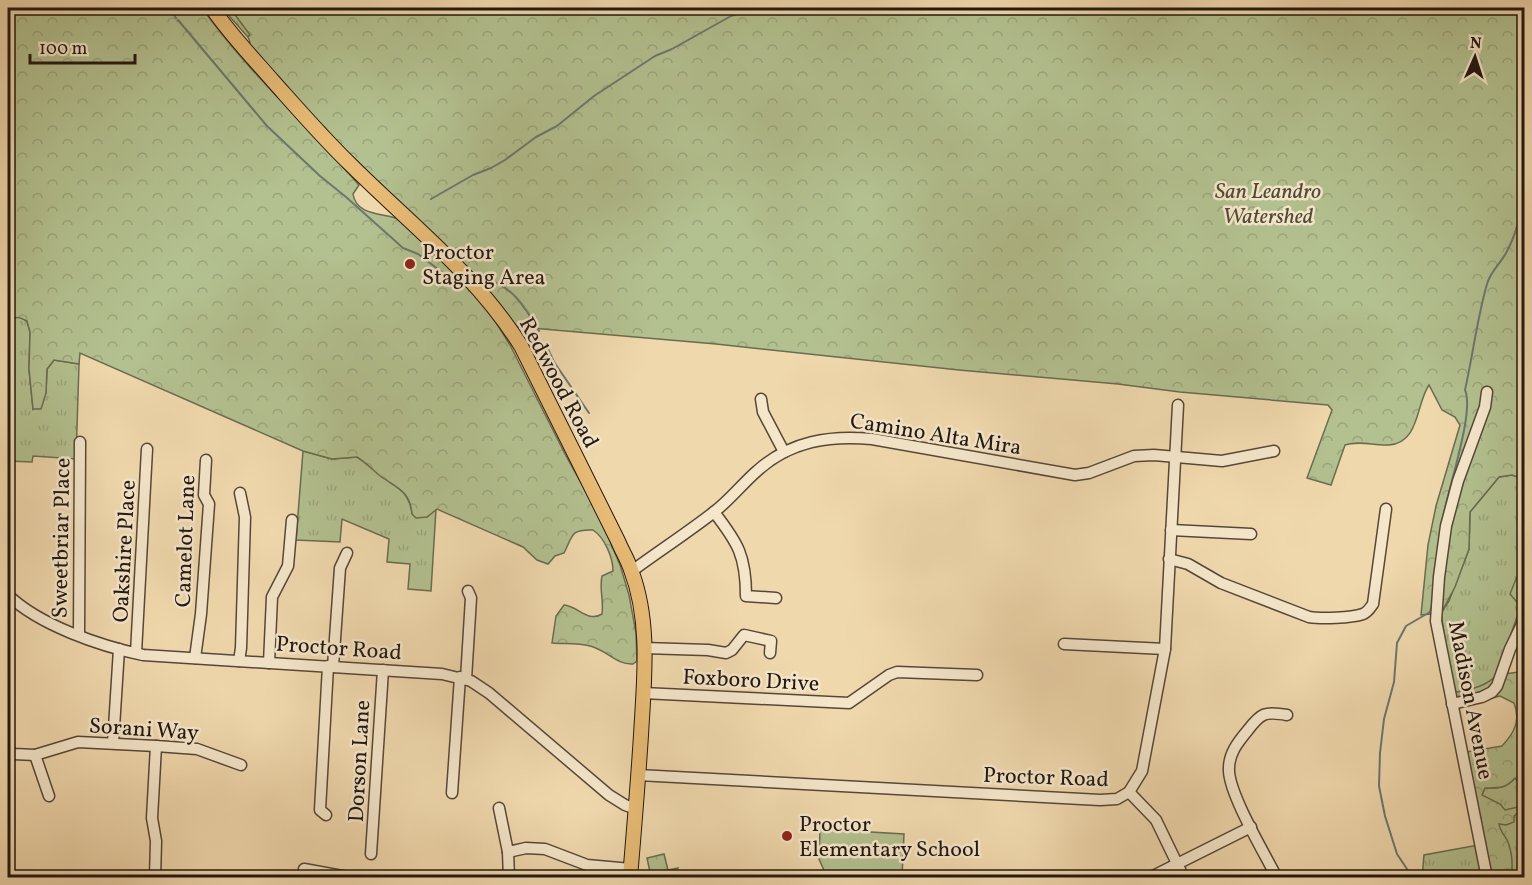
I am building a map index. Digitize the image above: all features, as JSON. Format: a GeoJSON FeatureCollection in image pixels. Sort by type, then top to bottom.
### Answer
{"type":"FeatureCollection","features":[{"type":"Feature","properties":{"kind":"main road","name":"Redwood Road"},"geometry":{"type":"LineString","coordinates":[[212,8],[238,41],[349,164],[473,282],[508,326],[521,346],[632,571],[642,618],[644,648],[639,775],[630,873]]}},
{"type":"Feature","properties":{"kind":"street","name":"Madison Avenue"},"geometry":{"type":"LineString","coordinates":[[1487,392],[1485,407],[1458,481],[1446,526],[1436,621],[1487,878]]}},
{"type":"Feature","properties":{"kind":"street"},"geometry":{"type":"LineString","coordinates":[[761,399],[763,412],[784,452]]}},
{"type":"Feature","properties":{"kind":"street","name":"Proctor Road"},"geometry":{"type":"LineString","coordinates":[[639,775],[1100,800],[1117,799],[1130,792],[1142,771],[1165,650],[1173,456],[1178,405]]}},
{"type":"Feature","properties":{"kind":"street","name":"Camino Alta Mira"},"geometry":{"type":"LineString","coordinates":[[632,571],[714,512],[758,470],[784,452],[816,440],[853,437],[872,439],[1075,475],[1089,473],[1134,456],[1173,456],[1222,462],[1274,451]]}},
{"type":"Feature","properties":{"kind":"street","name":"Sweetbriar Place"},"geometry":{"type":"LineString","coordinates":[[79,635],[80,442]]}},
{"type":"Feature","properties":{"kind":"street","name":"Oakshire Place"},"geometry":{"type":"LineString","coordinates":[[136,653],[147,449]]}},
{"type":"Feature","properties":{"kind":"street","name":"Camelot Lane"},"geometry":{"type":"LineString","coordinates":[[195,658],[201,614],[209,504],[204,495],[206,460]]}},
{"type":"Feature","properties":{"kind":"street"},"geometry":{"type":"LineString","coordinates":[[239,661],[245,517],[240,493]]}},
{"type":"Feature","properties":{"kind":"street"},"geometry":{"type":"LineString","coordinates":[[1169,559],[1188,564],[1221,583],[1309,617],[1317,619],[1361,615],[1373,604],[1386,509]]}},
{"type":"Feature","properties":{"kind":"street"},"geometry":{"type":"LineString","coordinates":[[714,512],[730,533],[742,555],[745,567],[746,596]]}},
{"type":"Feature","properties":{"kind":"street"},"geometry":{"type":"LineString","coordinates":[[269,663],[272,597],[288,566],[292,520]]}},
{"type":"Feature","properties":{"kind":"street"},"geometry":{"type":"LineString","coordinates":[[1171,530],[1251,534]]}},
{"type":"Feature","properties":{"kind":"street"},"geometry":{"type":"LineString","coordinates":[[326,814],[320,810],[330,667],[340,568],[347,553]]}},
{"type":"Feature","properties":{"kind":"street"},"geometry":{"type":"LineString","coordinates":[[452,793],[471,598],[468,591]]}},
{"type":"Feature","properties":{"kind":"street","name":"Proctor Road"},"geometry":{"type":"LineString","coordinates":[[8,595],[17,604],[38,617],[79,635],[136,653],[442,674],[463,678],[489,693],[609,795],[636,809]]}},
{"type":"Feature","properties":{"kind":"street"},"geometry":{"type":"LineString","coordinates":[[734,595],[776,598]]}},
{"type":"Feature","properties":{"kind":"street"},"geometry":{"type":"LineString","coordinates":[[1452,704],[1489,694],[1497,686],[1510,649],[1524,620]]}},
{"type":"Feature","properties":{"kind":"street"},"geometry":{"type":"LineString","coordinates":[[644,648],[708,650],[726,653],[732,650],[742,636],[747,635],[771,641],[770,653]]}},
{"type":"Feature","properties":{"kind":"street"},"geometry":{"type":"LineString","coordinates":[[1064,644],[1165,650]]}},
{"type":"Feature","properties":{"kind":"street"},"geometry":{"type":"LineString","coordinates":[[113,743],[118,649]]}},
{"type":"Feature","properties":{"kind":"street","name":"Dorson Lane"},"geometry":{"type":"LineString","coordinates":[[371,854],[383,670]]}},
{"type":"Feature","properties":{"kind":"street","name":"Foxboro Drive"},"geometry":{"type":"LineString","coordinates":[[643,693],[849,703],[889,675],[897,672],[977,675]]}},
{"type":"Feature","properties":{"kind":"street"},"geometry":{"type":"LineString","coordinates":[[1277,878],[1232,786],[1229,771],[1230,759],[1235,746],[1258,716],[1266,713],[1287,715]]}},
{"type":"Feature","properties":{"kind":"street","name":"Sorani Way"},"geometry":{"type":"LineString","coordinates":[[8,750],[14,754],[35,755],[78,742],[113,743],[197,749],[242,765]]}},
{"type":"Feature","properties":{"kind":"street"},"geometry":{"type":"LineString","coordinates":[[155,878],[156,841],[153,818],[156,746]]}},
{"type":"Feature","properties":{"kind":"street"},"geometry":{"type":"LineString","coordinates":[[35,755],[49,796]]}},
{"type":"Feature","properties":{"kind":"street"},"geometry":{"type":"LineString","coordinates":[[1130,792],[1156,820],[1184,878]]}},
{"type":"Feature","properties":{"kind":"street"},"geometry":{"type":"LineString","coordinates":[[499,808],[508,852],[509,878]]}},
{"type":"Feature","properties":{"kind":"street"},"geometry":{"type":"LineString","coordinates":[[1149,878],[1251,827]]}},
{"type":"Feature","properties":{"kind":"street"},"geometry":{"type":"LineString","coordinates":[[508,852],[526,848],[545,849],[587,865],[630,873]]}},
{"type":"Feature","properties":{"kind":"street"},"geometry":{"type":"LineString","coordinates":[[304,869],[353,878]]}},
{"type":"Feature","properties":{"kind":"green space"},"geometry":{"type":"Polygon","coordinates":[[[8,8],[202,8],[258,76],[359,185],[353,194],[360,207],[366,211],[403,221],[475,295],[492,316],[510,345],[566,456],[598,513],[620,565],[629,595],[636,633],[637,661],[627,664],[590,646],[552,643],[556,616],[564,605],[592,617],[602,614],[602,576],[613,571],[613,566],[605,543],[593,530],[576,532],[564,553],[555,556],[548,564],[537,560],[523,547],[437,509],[427,517],[416,518],[401,490],[357,457],[332,459],[303,451],[80,353],[79,364],[54,360],[47,369],[46,393],[41,409],[33,409],[29,369],[30,332],[27,321],[13,318],[8,321],[8,8]]]}},
{"type":"Feature","properties":{"kind":"green space"},"geometry":{"type":"Polygon","coordinates":[[[222,8],[303,8],[252,32],[248,37],[222,8]]]}},
{"type":"Feature","properties":{"kind":"green space","name":"San Leandro Watershed"},"geometry":{"type":"Polygon","coordinates":[[[230,8],[1524,8],[1524,479],[1512,475],[1499,477],[1470,512],[1469,549],[1455,587],[1441,613],[1421,615],[1428,545],[1436,506],[1460,425],[1455,417],[1442,410],[1429,385],[1416,421],[1406,437],[1399,443],[1389,445],[1356,443],[1345,445],[1331,485],[1307,478],[1332,410],[1328,405],[716,344],[508,326],[243,48],[250,42],[248,37],[250,35],[230,8]]]}},
{"type":"Feature","properties":{"kind":"green space"},"geometry":{"type":"Polygon","coordinates":[[[20,317],[27,321],[30,332],[29,369],[33,409],[46,393],[47,369],[54,360],[79,364],[76,459],[33,456],[32,462],[8,461],[8,321],[20,317]]]}},
{"type":"Feature","properties":{"kind":"green space"},"geometry":{"type":"Polygon","coordinates":[[[303,451],[332,459],[357,457],[399,487],[410,504],[412,514],[427,517],[436,509],[431,591],[408,589],[410,564],[387,562],[389,539],[342,519],[340,542],[296,540],[303,451]]]}},
{"type":"Feature","properties":{"kind":"green space"},"geometry":{"type":"Polygon","coordinates":[[[1512,475],[1524,479],[1524,569],[1516,579],[1516,601],[1521,605],[1497,675],[1482,685],[1453,693],[1441,613],[1449,601],[1469,549],[1470,512],[1499,477],[1512,475]]]}},
{"type":"Feature","properties":{"kind":"green space"},"geometry":{"type":"Polygon","coordinates":[[[1524,569],[1524,607],[1510,594],[1516,579],[1524,569]]]}},
{"type":"Feature","properties":{"kind":"green space"},"geometry":{"type":"Polygon","coordinates":[[[1524,669],[1524,798],[1520,796],[1521,785],[1515,778],[1502,787],[1485,788],[1482,795],[1500,804],[1505,810],[1518,807],[1521,810],[1514,816],[1514,822],[1506,825],[1499,824],[1508,842],[1512,864],[1511,877],[1490,877],[1466,752],[1502,746],[1515,726],[1516,709],[1514,703],[1500,696],[1456,708],[1453,693],[1482,685],[1497,675],[1519,672],[1524,669]]]}},
{"type":"Feature","properties":{"kind":"green space"},"geometry":{"type":"Polygon","coordinates":[[[1515,778],[1521,785],[1524,798],[1524,877],[1511,877],[1510,850],[1498,824],[1521,810],[1518,807],[1505,811],[1482,795],[1485,788],[1502,787],[1515,778]]]}},
{"type":"Feature","properties":{"kind":"green space"},"geometry":{"type":"Polygon","coordinates":[[[820,829],[904,834],[902,877],[827,877],[819,859],[820,829]]]}},
{"type":"Feature","properties":{"kind":"green space"},"geometry":{"type":"Polygon","coordinates":[[[1478,845],[1484,877],[1422,878],[1424,855],[1478,845]]]}},
{"type":"Feature","properties":{"kind":"green space"},"geometry":{"type":"Polygon","coordinates":[[[664,854],[668,870],[678,868],[675,877],[651,877],[647,858],[664,854]]]}},
{"type":"Feature","properties":{"kind":"waterway"},"geometry":{"type":"LineString","coordinates":[[169,8],[176,18]]}},
{"type":"Feature","properties":{"kind":"waterway"},"geometry":{"type":"LineString","coordinates":[[431,199],[505,160],[536,137],[557,126],[594,96],[655,56],[731,16],[757,8]]}},
{"type":"Feature","properties":{"kind":"waterway"},"geometry":{"type":"LineString","coordinates":[[178,20],[267,126],[320,176],[403,248],[418,254],[447,276]]}},
{"type":"Feature","properties":{"kind":"waterway"},"geometry":{"type":"LineString","coordinates":[[1443,519],[1463,433],[1467,401],[1465,390],[1487,284],[1513,239],[1524,195]]}},
{"type":"Feature","properties":{"kind":"waterway"},"geometry":{"type":"LineString","coordinates":[[482,279],[492,281],[509,291],[523,305],[539,331]]}},
{"type":"Feature","properties":{"kind":"waterway"},"geometry":{"type":"LineString","coordinates":[[547,347],[554,362],[589,413]]}},
{"type":"Feature","properties":{"kind":"waterway"},"geometry":{"type":"LineString","coordinates":[[1413,878],[1397,854],[1385,816],[1379,786],[1380,753],[1384,719],[1394,682],[1397,643],[1406,626],[1430,612],[1432,605]]}},
{"type":"Feature","properties":{"kind":"place","name":"Proctor Staging Area"},"geometry":{"type":"Point","coordinates":[410,264]}},
{"type":"Feature","properties":{"kind":"place","name":"Proctor Elementary School"},"geometry":{"type":"Point","coordinates":[787,836]}}]}
